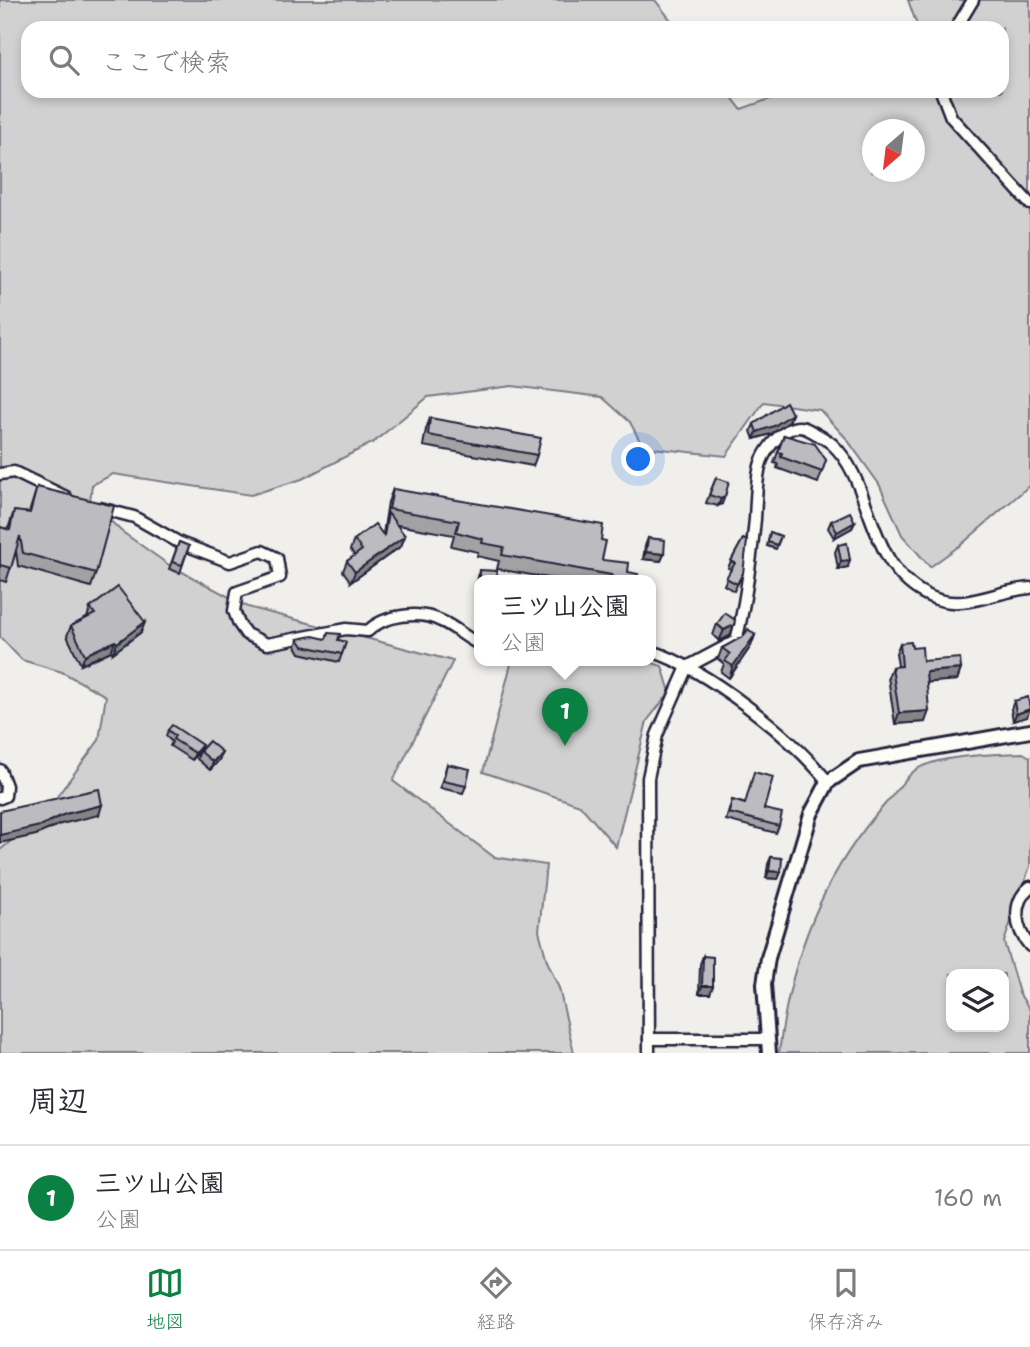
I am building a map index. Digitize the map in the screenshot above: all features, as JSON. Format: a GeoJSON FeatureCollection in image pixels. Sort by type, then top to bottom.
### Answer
{"type":"FeatureCollection","features":[{"type":"Feature","properties":{"kind":"street"},"geometry":{"type":"LineString","coordinates":[[960,21],[973,0]]}},
{"type":"Feature","properties":{"kind":"street"},"geometry":{"type":"LineString","coordinates":[[944,98],[951,117],[1030,204]]}},
{"type":"Feature","properties":{"kind":"street"},"geometry":{"type":"LineString","coordinates":[[649,1053],[648,778],[657,735],[687,667],[736,641],[750,568],[760,464],[774,441],[793,427],[803,426],[832,444],[845,463],[889,560],[906,581],[932,598],[955,602],[1030,587]]}},
{"type":"Feature","properties":{"kind":"street"},"geometry":{"type":"LineString","coordinates":[[0,474],[14,472],[85,504],[134,517],[180,543],[230,562],[262,551],[276,558],[281,577],[237,592],[234,611],[246,634],[267,644],[346,629],[368,631],[374,625],[392,617],[415,616],[439,619],[474,641]]}},
{"type":"Feature","properties":{"kind":"street"},"geometry":{"type":"LineString","coordinates":[[656,653],[687,667],[777,731],[828,782]]}},
{"type":"Feature","properties":{"kind":"street"},"geometry":{"type":"LineString","coordinates":[[769,1053],[764,984],[768,958],[811,814],[828,782],[859,761],[1030,731]]}},
{"type":"Feature","properties":{"kind":"street"},"geometry":{"type":"LineString","coordinates":[[0,770],[6,786],[5,796],[0,797]]}},
{"type":"Feature","properties":{"kind":"street"},"geometry":{"type":"LineString","coordinates":[[1030,887],[1023,892],[1016,916],[1024,939],[1030,946]]}},
{"type":"Feature","properties":{"kind":"street"},"geometry":{"type":"LineString","coordinates":[[649,1039],[766,1039]]}},
{"type":"Feature","properties":{"kind":"shaded area"},"geometry":{"type":"Polygon","coordinates":[[[0,0],[655,0],[672,21],[21,21],[21,98],[732,98],[741,109],[773,98],[1009,98],[1009,21],[916,21],[908,0],[1030,0],[1030,485],[962,544],[930,567],[902,535],[879,484],[846,438],[820,410],[764,402],[726,456],[643,447],[630,422],[602,397],[512,386],[428,397],[374,442],[302,479],[251,495],[113,474],[92,485],[90,501],[121,531],[169,565],[248,607],[453,661],[393,781],[494,857],[546,865],[539,931],[547,961],[559,988],[574,1053],[0,1053],[0,850],[44,814],[99,740],[106,696],[62,672],[22,660],[0,637],[0,0]]]}},
{"type":"Feature","properties":{"kind":"shaded area"},"geometry":{"type":"Polygon","coordinates":[[[510,666],[662,666],[670,692],[647,721],[616,847],[580,805],[483,772],[510,666]]]}},
{"type":"Feature","properties":{"kind":"shaded area"},"geometry":{"type":"Polygon","coordinates":[[[1023,753],[1030,757],[1030,866],[1004,942],[1019,993],[1030,1010],[1030,1053],[779,1053],[791,985],[813,920],[827,889],[863,830],[914,771],[937,762],[982,755],[1023,753]]]}},
{"type":"Feature","properties":{"kind":"building"},"geometry":{"type":"Polygon","coordinates":[[[786,402],[792,414],[774,426],[757,432],[754,424],[786,402]]]}},
{"type":"Feature","properties":{"kind":"building"},"geometry":{"type":"Polygon","coordinates":[[[430,418],[541,438],[537,455],[428,435],[430,418]]]}},
{"type":"Feature","properties":{"kind":"building"},"geometry":{"type":"Polygon","coordinates":[[[784,435],[815,444],[826,460],[822,472],[781,457],[782,453],[778,452],[784,435]]]}},
{"type":"Feature","properties":{"kind":"building"},"geometry":{"type":"Polygon","coordinates":[[[716,478],[729,482],[725,496],[721,499],[709,495],[716,478]]]}},
{"type":"Feature","properties":{"kind":"building"},"geometry":{"type":"Polygon","coordinates":[[[37,487],[114,506],[96,573],[23,553],[20,536],[11,568],[0,565],[0,527],[10,530],[14,511],[30,513],[37,487]]]}},
{"type":"Feature","properties":{"kind":"building"},"geometry":{"type":"Polygon","coordinates":[[[393,489],[603,525],[601,540],[606,541],[602,560],[629,563],[628,572],[638,575],[611,575],[502,555],[504,547],[482,543],[483,539],[456,532],[459,521],[389,509],[393,489]]]}},
{"type":"Feature","properties":{"kind":"building"},"geometry":{"type":"Polygon","coordinates":[[[850,512],[855,522],[837,532],[831,521],[850,512]]]}},
{"type":"Feature","properties":{"kind":"building"},"geometry":{"type":"Polygon","coordinates":[[[388,513],[405,536],[355,572],[347,561],[362,550],[354,540],[375,524],[384,536],[388,513]]]}},
{"type":"Feature","properties":{"kind":"building"},"geometry":{"type":"Polygon","coordinates":[[[770,532],[781,536],[777,545],[768,542],[770,532]]]}},
{"type":"Feature","properties":{"kind":"building"},"geometry":{"type":"Polygon","coordinates":[[[648,538],[665,540],[664,554],[646,552],[648,538]]]}},
{"type":"Feature","properties":{"kind":"building"},"geometry":{"type":"Polygon","coordinates":[[[743,539],[747,541],[743,573],[737,584],[726,578],[735,563],[731,561],[743,539]]]}},
{"type":"Feature","properties":{"kind":"building"},"geometry":{"type":"Polygon","coordinates":[[[179,542],[189,546],[182,565],[172,562],[179,542]]]}},
{"type":"Feature","properties":{"kind":"building"},"geometry":{"type":"Polygon","coordinates":[[[847,543],[850,560],[841,561],[838,545],[847,543]]]}},
{"type":"Feature","properties":{"kind":"building"},"geometry":{"type":"Polygon","coordinates":[[[480,570],[497,571],[497,575],[480,575],[480,570]]]}},
{"type":"Feature","properties":{"kind":"building"},"geometry":{"type":"Polygon","coordinates":[[[118,587],[145,622],[117,643],[115,641],[85,655],[71,626],[95,614],[90,608],[118,587]]]}},
{"type":"Feature","properties":{"kind":"building"},"geometry":{"type":"Polygon","coordinates":[[[725,613],[735,620],[734,625],[724,630],[717,624],[725,613]]]}},
{"type":"Feature","properties":{"kind":"building"},"geometry":{"type":"Polygon","coordinates":[[[748,629],[755,635],[733,666],[725,661],[730,654],[722,648],[744,636],[748,629]]]}},
{"type":"Feature","properties":{"kind":"building"},"geometry":{"type":"Polygon","coordinates":[[[328,633],[340,634],[338,640],[346,642],[342,654],[303,646],[298,639],[313,636],[326,639],[328,633]]]}},
{"type":"Feature","properties":{"kind":"building"},"geometry":{"type":"Polygon","coordinates":[[[911,642],[912,648],[922,647],[923,661],[960,658],[961,669],[926,672],[929,711],[899,713],[892,667],[902,666],[900,643],[911,642]]]}},
{"type":"Feature","properties":{"kind":"building"},"geometry":{"type":"Polygon","coordinates":[[[1028,697],[1030,709],[1016,714],[1014,701],[1028,697]]]}},
{"type":"Feature","properties":{"kind":"building"},"geometry":{"type":"Polygon","coordinates":[[[172,725],[202,745],[195,753],[173,739],[175,736],[168,730],[172,725]]]}},
{"type":"Feature","properties":{"kind":"building"},"geometry":{"type":"Polygon","coordinates":[[[209,741],[222,752],[213,762],[200,751],[209,741]]]}},
{"type":"Feature","properties":{"kind":"building"},"geometry":{"type":"Polygon","coordinates":[[[447,764],[470,769],[466,786],[443,781],[447,764]]]}},
{"type":"Feature","properties":{"kind":"building"},"geometry":{"type":"Polygon","coordinates":[[[754,772],[773,777],[764,809],[782,813],[779,826],[729,813],[732,800],[745,804],[754,772]]]}},
{"type":"Feature","properties":{"kind":"building"},"geometry":{"type":"Polygon","coordinates":[[[99,789],[102,805],[65,814],[40,826],[0,835],[0,811],[99,789]]]}},
{"type":"Feature","properties":{"kind":"building"},"geometry":{"type":"Polygon","coordinates":[[[771,857],[782,858],[781,872],[769,871],[771,857]]]}},
{"type":"Feature","properties":{"kind":"building"},"geometry":{"type":"Polygon","coordinates":[[[703,956],[713,957],[713,986],[702,986],[703,956]]]}},
{"type":"Feature","properties":{"kind":"place","name":"三ツ山公園"},"geometry":{"type":"Point","coordinates":[565,746]}}]}
